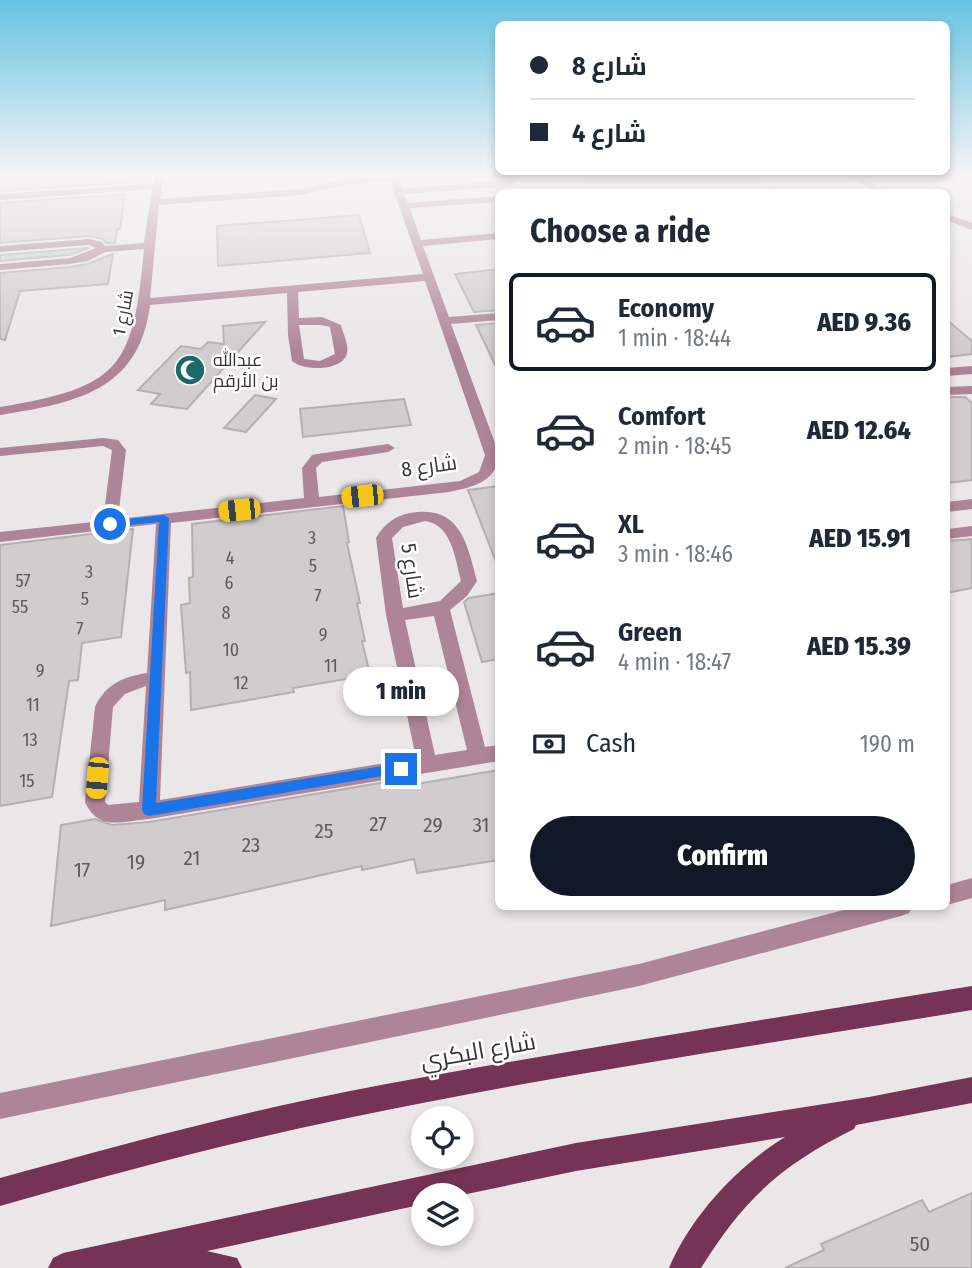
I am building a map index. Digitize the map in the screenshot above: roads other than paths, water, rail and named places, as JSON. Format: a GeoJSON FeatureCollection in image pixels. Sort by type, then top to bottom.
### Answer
{"type":"FeatureCollection","features":[{"type":"Feature","properties":{"kind":"main road","name":"شارع البكري"},"geometry":{"type":"LineString","coordinates":[[0,1192],[118,1158],[342,1105],[972,998]]}},
{"type":"Feature","properties":{"kind":"main road"},"geometry":{"type":"LineString","coordinates":[[63,1268],[576,1157],[869,1110],[972,1090]]}},
{"type":"Feature","properties":{"kind":"main road"},"geometry":{"type":"LineString","coordinates":[[684,1268],[713,1222],[752,1176],[804,1139],[869,1110]]}},
{"type":"Feature","properties":{"kind":"main road"},"geometry":{"type":"LineString","coordinates":[[114,1255],[227,1268]]}},
{"type":"Feature","properties":{"kind":"street","name":"شارع 1"},"geometry":{"type":"LineString","coordinates":[[0,411],[64,396],[94,385],[119,370],[135,346],[145,302],[151,233]]}},
{"type":"Feature","properties":{"kind":"street","name":"شارع 8"},"geometry":{"type":"LineString","coordinates":[[0,537],[412,491],[474,481],[487,475],[493,465],[492,455],[414,233]]}},
{"type":"Feature","properties":{"kind":"street"},"geometry":{"type":"LineString","coordinates":[[417,243],[495,236]]}},
{"type":"Feature","properties":{"kind":"street"},"geometry":{"type":"LineString","coordinates":[[0,250],[89,242],[98,244],[102,249]]}},
{"type":"Feature","properties":{"kind":"street"},"geometry":{"type":"LineString","coordinates":[[0,267],[84,259],[100,253],[102,249],[149,246]]}},
{"type":"Feature","properties":{"kind":"street"},"geometry":{"type":"LineString","coordinates":[[145,302],[428,277]]}},
{"type":"Feature","properties":{"kind":"street"},"geometry":{"type":"LineString","coordinates":[[292,289],[294,323],[298,361],[316,366],[340,356],[340,340],[335,325],[323,321],[294,323]]}},
{"type":"Feature","properties":{"kind":"street"},"geometry":{"type":"LineString","coordinates":[[444,321],[495,316]]}},
{"type":"Feature","properties":{"kind":"street"},"geometry":{"type":"LineString","coordinates":[[950,372],[972,369]]}},
{"type":"Feature","properties":{"kind":"street"},"geometry":{"type":"LineString","coordinates":[[950,391],[972,390]]}},
{"type":"Feature","properties":{"kind":"street"},"geometry":{"type":"LineString","coordinates":[[480,420],[495,418]]}},
{"type":"Feature","properties":{"kind":"street"},"geometry":{"type":"LineString","coordinates":[[0,452],[113,443],[119,450],[110,524]]}},
{"type":"Feature","properties":{"kind":"street"},"geometry":{"type":"LineString","coordinates":[[313,501],[309,468],[311,462],[326,455],[388,448]]}},
{"type":"Feature","properties":{"kind":"street","name":"شارع 5"},"geometry":{"type":"LineString","coordinates":[[412,491],[421,515]]}},
{"type":"Feature","properties":{"kind":"street"},"geometry":{"type":"LineString","coordinates":[[950,507],[972,504]]}},
{"type":"Feature","properties":{"kind":"street","name":"شارع 5"},"geometry":{"type":"LineString","coordinates":[[396,615],[441,609],[458,599],[469,581],[456,534],[436,517],[421,515],[393,526],[384,538],[396,615],[427,764]]}},
{"type":"Feature","properties":{"kind":"street"},"geometry":{"type":"LineString","coordinates":[[149,810],[164,518]]}},
{"type":"Feature","properties":{"kind":"street","name":"شارع 5"},"geometry":{"type":"LineString","coordinates":[[441,609],[478,757]]}},
{"type":"Feature","properties":{"kind":"street"},"geometry":{"type":"LineString","coordinates":[[155,678],[131,682],[108,696],[104,707],[95,802],[99,810],[106,814],[149,810],[495,755]]}},
{"type":"Feature","properties":{"kind":"street"},"geometry":{"type":"LineString","coordinates":[[950,894],[972,888]]}},
{"type":"Feature","properties":{"kind":"street"},"geometry":{"type":"LineString","coordinates":[[0,1106],[195,1063],[639,975],[886,910]]}},
{"type":"Feature","properties":{"kind":"place","name":"عبدالله بن الأرقم"},"geometry":{"type":"Point","coordinates":[190,370]}}]}
